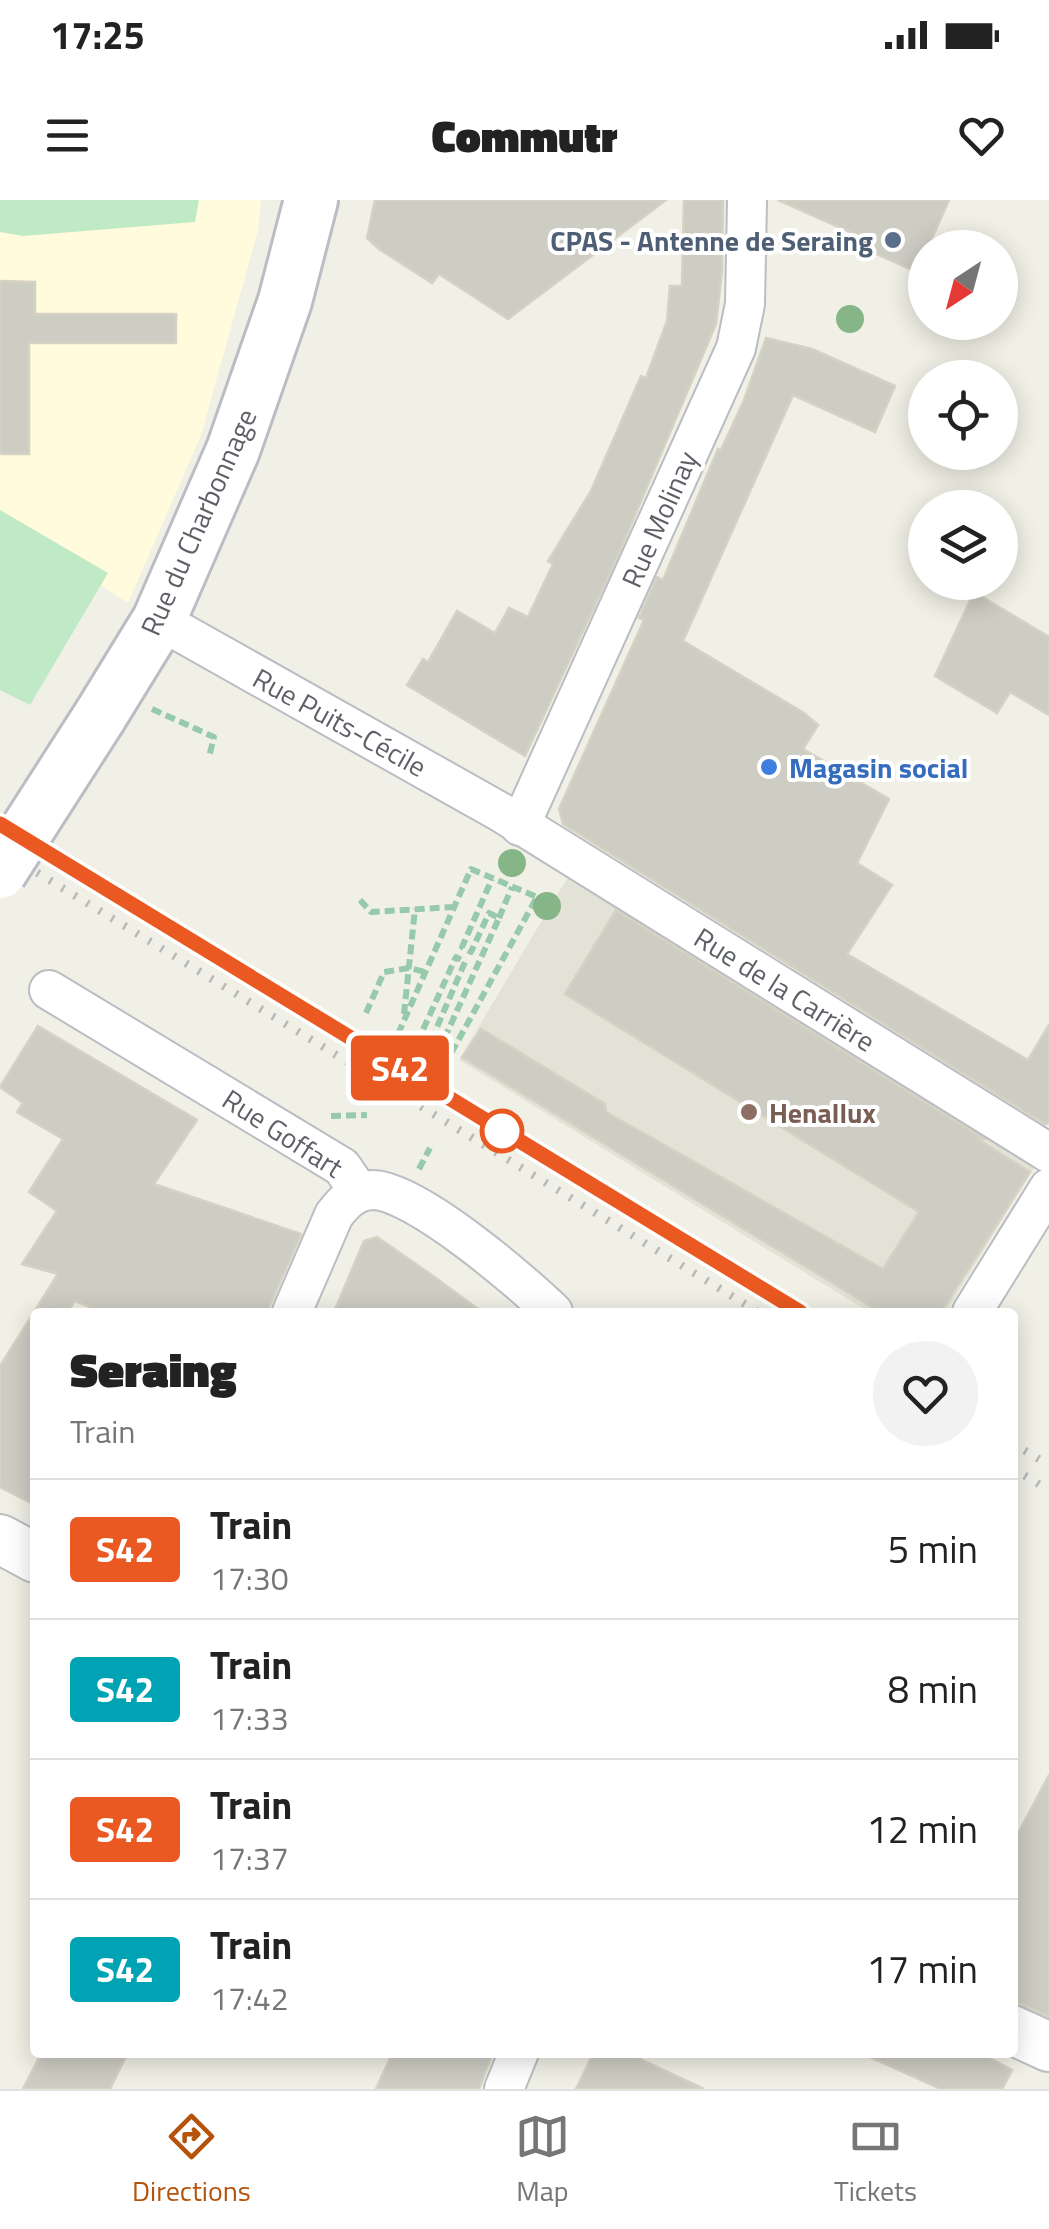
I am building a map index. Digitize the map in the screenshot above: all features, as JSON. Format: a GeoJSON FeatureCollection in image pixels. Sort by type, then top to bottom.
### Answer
{"type":"FeatureCollection","features":[{"type":"Feature","properties":{"kind":"main road","name":"Rue du Charbonnage"},"geometry":{"type":"LineString","coordinates":[[0,872],[124,712],[261,374],[286,300],[311,200]]}},
{"type":"Feature","properties":{"kind":"street","name":"Rue Molinay"},"geometry":{"type":"LineString","coordinates":[[520,826],[716,393],[741,327],[747,200]]}},
{"type":"Feature","properties":{"kind":"street","name":"Rue Puits-Cécile"},"geometry":{"type":"LineString","coordinates":[[159,620],[520,826]]}},
{"type":"Feature","properties":{"kind":"street","name":"Rue de la Carrière"},"geometry":{"type":"LineString","coordinates":[[520,826],[1049,1152]]}},
{"type":"Feature","properties":{"kind":"street","name":"Rue Goffart"},"geometry":{"type":"LineString","coordinates":[[49,990],[342,1167],[359,1192],[388,1192],[418,1206],[549,1308]]}},
{"type":"Feature","properties":{"kind":"street"},"geometry":{"type":"LineString","coordinates":[[974,1308],[1049,1188]]}},
{"type":"Feature","properties":{"kind":"street"},"geometry":{"type":"LineString","coordinates":[[294,1308],[334,1215],[359,1192]]}},
{"type":"Feature","properties":{"kind":"street"},"geometry":{"type":"LineString","coordinates":[[0,1540],[30,1555]]}},
{"type":"Feature","properties":{"kind":"street"},"geometry":{"type":"LineString","coordinates":[[1018,2033],[1049,2047]]}},
{"type":"Feature","properties":{"kind":"street"},"geometry":{"type":"LineString","coordinates":[[504,2089],[517,2058]]}},
{"type":"Feature","properties":{"kind":"path"},"geometry":{"type":"LineString","coordinates":[[124,712],[214,737],[209,757]]}},
{"type":"Feature","properties":{"kind":"path"},"geometry":{"type":"LineString","coordinates":[[398,1034],[471,869],[538,897],[448,1059]]}},
{"type":"Feature","properties":{"kind":"path"},"geometry":{"type":"LineString","coordinates":[[492,879],[462,947],[471,952],[489,913],[498,918]]}},
{"type":"Feature","properties":{"kind":"path"},"geometry":{"type":"LineString","coordinates":[[417,1043],[456,957],[465,962],[431,1041],[440,1046],[512,887]]}},
{"type":"Feature","properties":{"kind":"path"},"geometry":{"type":"LineString","coordinates":[[360,900],[371,912],[454,907]]}},
{"type":"Feature","properties":{"kind":"path"},"geometry":{"type":"LineString","coordinates":[[404,1020],[414,909]]}},
{"type":"Feature","properties":{"kind":"path"},"geometry":{"type":"LineString","coordinates":[[366,1014],[384,972],[409,968],[426,972]]}},
{"type":"Feature","properties":{"kind":"path"},"geometry":{"type":"LineString","coordinates":[[361,1125],[367,1115]]}},
{"type":"Feature","properties":{"kind":"shaded area"},"geometry":{"type":"Polygon","coordinates":[[[0,200],[261,200],[258,230],[201,435],[128,603],[0,520],[0,200]]]}},
{"type":"Feature","properties":{"kind":"shaded area","name":"Henallux"},"geometry":{"type":"Polygon","coordinates":[[[569,875],[1037,1163],[948,1308],[862,1308],[459,1060],[569,875]]]}},
{"type":"Feature","properties":{"kind":"green space"},"geometry":{"type":"Polygon","coordinates":[[[0,200],[199,200],[195,222],[23,236],[0,232],[0,200]]]}},
{"type":"Feature","properties":{"kind":"green space"},"geometry":{"type":"Polygon","coordinates":[[[0,510],[108,573],[30,705],[0,690],[0,510]]]}},
{"type":"Feature","properties":{"kind":"building"},"geometry":{"type":"Polygon","coordinates":[[[375,200],[666,200],[508,319],[439,274],[432,283],[379,249],[367,238],[375,200]]]}},
{"type":"Feature","properties":{"kind":"building"},"geometry":{"type":"Polygon","coordinates":[[[684,200],[723,200],[722,271],[716,324],[616,560],[525,756],[407,685],[423,659],[428,662],[457,611],[495,633],[509,608],[528,617],[553,564],[548,561],[591,491],[641,376],[646,378],[667,321],[670,286],[682,286],[684,200]]]}},
{"type":"Feature","properties":{"kind":"building","name":"CPAS - Antenne de Seraing"},"geometry":{"type":"Polygon","coordinates":[[[778,200],[949,200],[936,230],[908,230],[908,268],[854,244],[857,235],[778,200]]]}},
{"type":"Feature","properties":{"kind":"building"},"geometry":{"type":"Polygon","coordinates":[[[0,281],[35,282],[35,314],[176,314],[176,343],[29,343],[29,454],[0,454],[0,281]]]}},
{"type":"Feature","properties":{"kind":"building"},"geometry":{"type":"Polygon","coordinates":[[[766,338],[812,349],[895,386],[875,432],[793,395],[683,641],[804,713],[818,725],[803,749],[889,799],[857,863],[892,885],[847,954],[1028,1060],[1049,1025],[1049,1123],[563,824],[559,809],[644,620],[639,618],[657,577],[663,580],[718,449],[721,450],[744,400],[766,338]]]}},
{"type":"Feature","properties":{"kind":"building"},"geometry":{"type":"Polygon","coordinates":[[[970,600],[987,600],[1049,637],[1049,715],[1010,692],[997,713],[935,676],[970,600]]]}},
{"type":"Feature","properties":{"kind":"building"},"geometry":{"type":"Polygon","coordinates":[[[616,910],[984,1139],[979,1140],[1030,1172],[944,1308],[873,1308],[462,1057],[481,1029],[605,1104],[606,1112],[883,1269],[919,1212],[565,994],[616,910]]]}},
{"type":"Feature","properties":{"kind":"building"},"geometry":{"type":"Polygon","coordinates":[[[38,1026],[197,1120],[154,1184],[301,1234],[269,1308],[92,1308],[75,1301],[71,1308],[37,1308],[58,1274],[22,1264],[57,1211],[29,1192],[63,1139],[17,1112],[23,1103],[0,1087],[38,1026]]]}},
{"type":"Feature","properties":{"kind":"building"},"geometry":{"type":"Polygon","coordinates":[[[377,1237],[477,1308],[336,1308],[364,1241],[377,1237]]]}},
{"type":"Feature","properties":{"kind":"building"},"geometry":{"type":"Polygon","coordinates":[[[30,1318],[30,1502],[0,1487],[0,1366],[30,1318]]]}},
{"type":"Feature","properties":{"kind":"building"},"geometry":{"type":"Polygon","coordinates":[[[1049,1775],[1049,2017],[1018,2003],[1018,1834],[1049,1775]]]}},
{"type":"Feature","properties":{"kind":"building"},"geometry":{"type":"Polygon","coordinates":[[[39,2058],[125,2058],[110,2089],[23,2089],[39,2058]]]}},
{"type":"Feature","properties":{"kind":"building"},"geometry":{"type":"Polygon","coordinates":[[[390,2058],[491,2058],[479,2089],[376,2089],[390,2058]]]}},
{"type":"Feature","properties":{"kind":"building"},"geometry":{"type":"Polygon","coordinates":[[[591,2058],[638,2058],[704,2089],[576,2089],[591,2058]]]}},
{"type":"Feature","properties":{"kind":"building"},"geometry":{"type":"Polygon","coordinates":[[[872,2058],[989,2058],[1012,2070],[1002,2089],[941,2089],[872,2058]]]}},
{"type":"Feature","properties":{"kind":"railway"},"geometry":{"type":"LineString","coordinates":[[0,824],[792,1308]]}},
{"type":"Feature","properties":{"kind":"railway"},"geometry":{"type":"LineString","coordinates":[[0,850],[751,1308]]}},
{"type":"Feature","properties":{"kind":"railway"},"geometry":{"type":"LineString","coordinates":[[1018,1447],[1049,1465]]}},
{"type":"Feature","properties":{"kind":"railway"},"geometry":{"type":"LineString","coordinates":[[1018,1472],[1049,1490]]}},
{"type":"Feature","properties":{"kind":"train","name":"S42"},"geometry":{"type":"LineString","coordinates":[[0,824],[793,1308]]}},
{"type":"Feature","properties":{"kind":"place","name":"CPAS - Antenne de Seraing"},"geometry":{"type":"Point","coordinates":[893,240]}},
{"type":"Feature","properties":{"kind":"place","name":"Magasin social"},"geometry":{"type":"Point","coordinates":[769,767]}},
{"type":"Feature","properties":{"kind":"place","name":"Henallux"},"geometry":{"type":"Point","coordinates":[749,1112]}}]}
